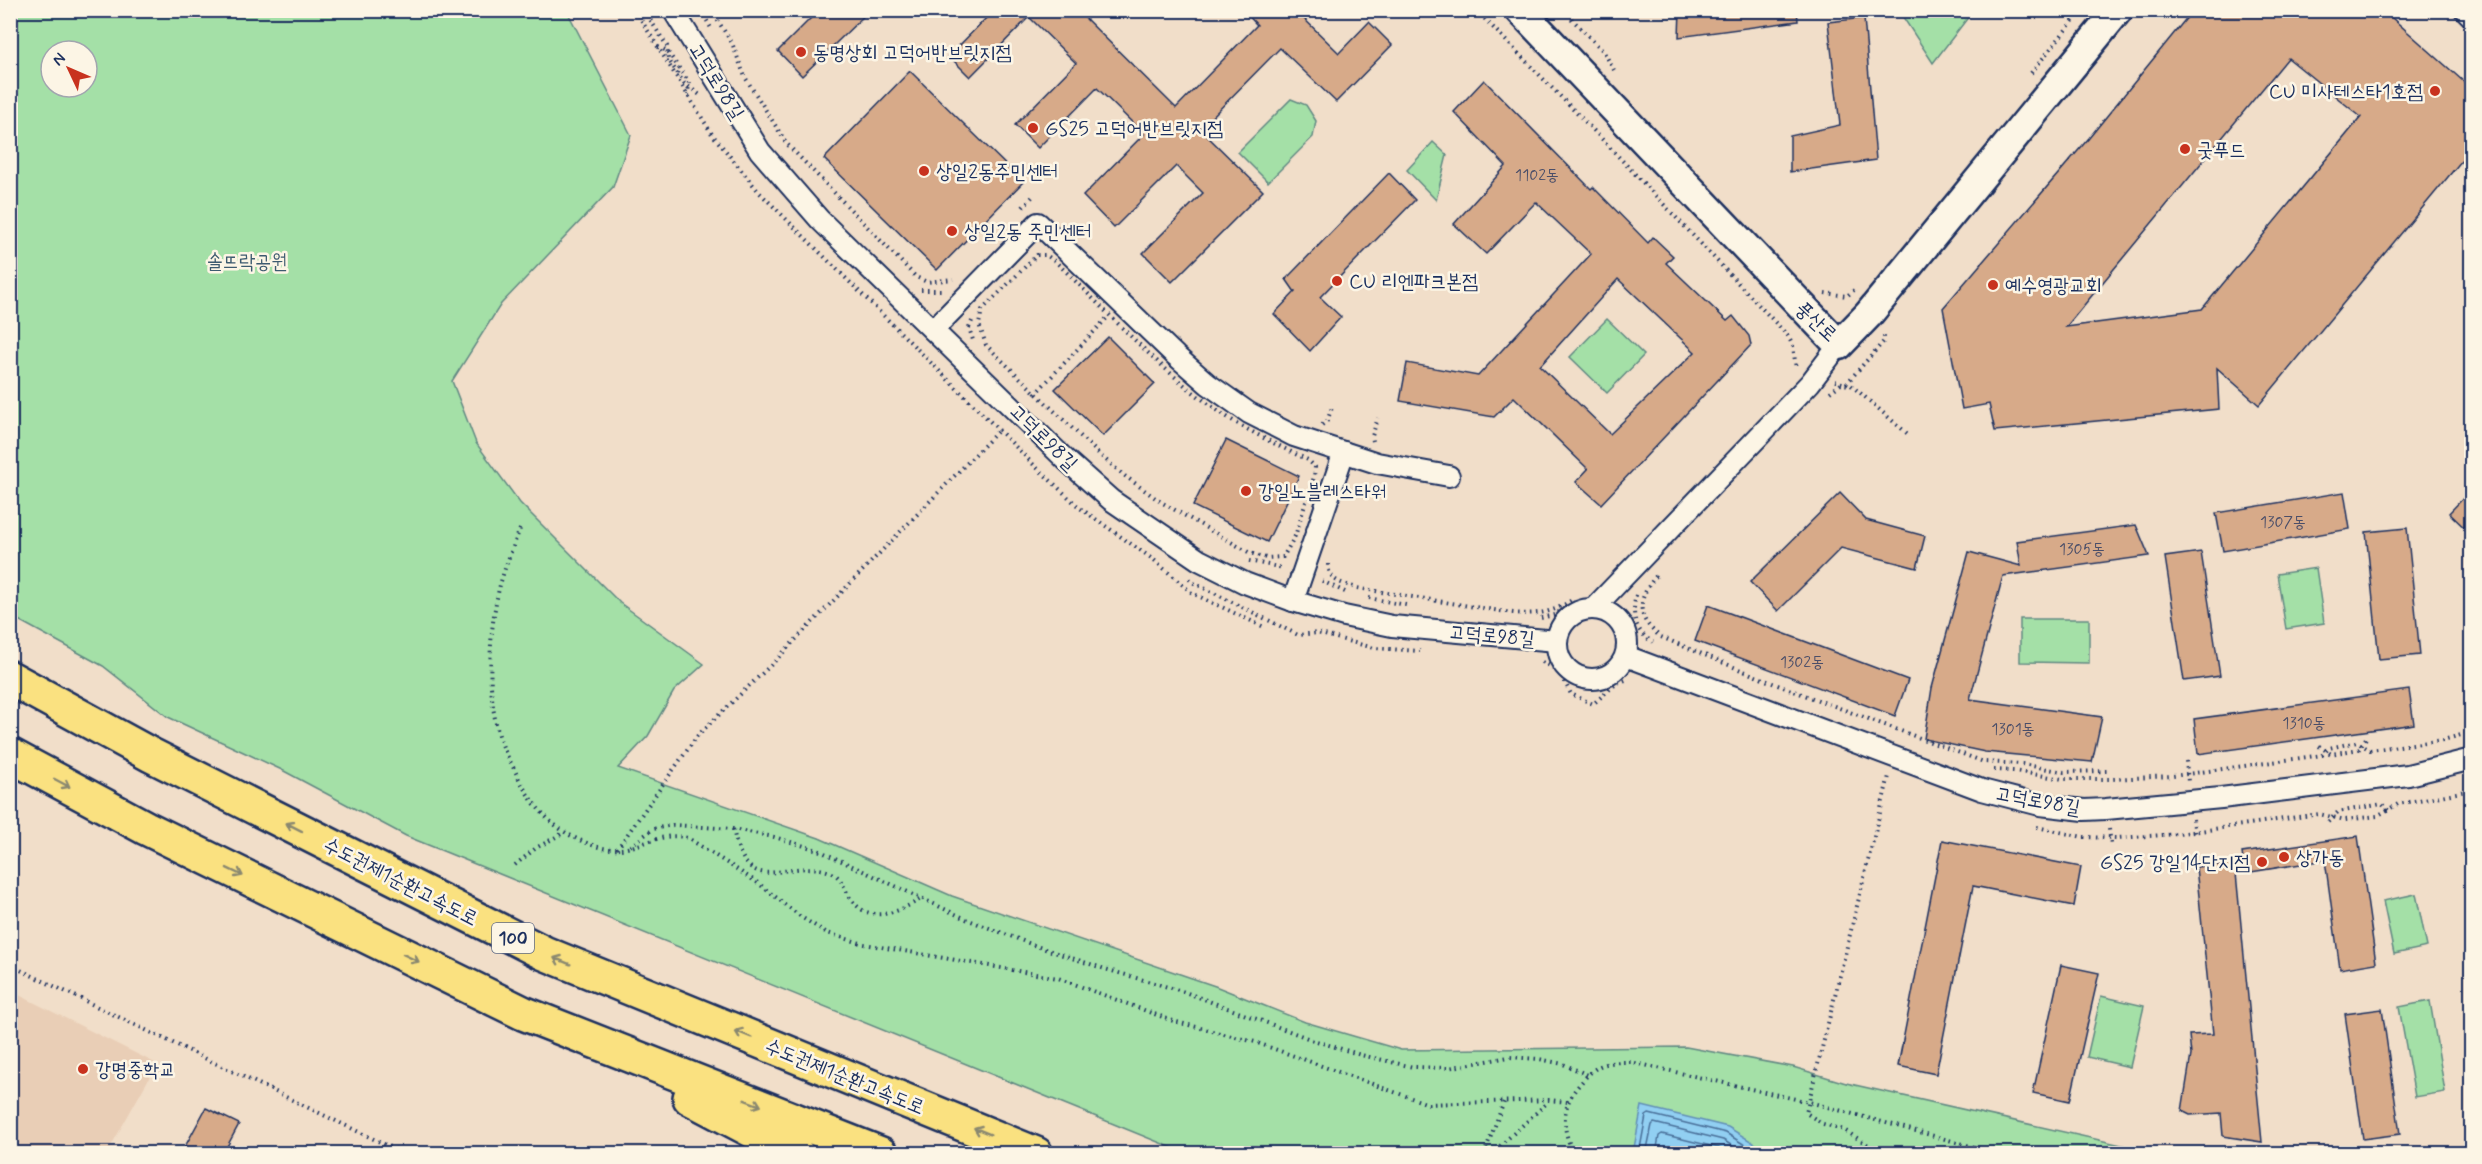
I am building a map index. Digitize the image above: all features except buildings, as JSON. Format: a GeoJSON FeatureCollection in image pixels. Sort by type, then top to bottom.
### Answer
{"type":"FeatureCollection","features":[{"type":"Feature","properties":{"kind":"highway","name":"수도권제1순환고속도로"},"geometry":{"type":"LineString","coordinates":[[10,678],[151,755],[544,953],[1036,1154]]}},
{"type":"Feature","properties":{"kind":"highway"},"geometry":{"type":"LineString","coordinates":[[10,755],[146,828],[523,1013],[797,1154]]}},
{"type":"Feature","properties":{"kind":"highway"},"geometry":{"type":"LineString","coordinates":[[523,1013],[881,1154]]}},
{"type":"Feature","properties":{"kind":"street","name":"고덕로98길"},"geometry":{"type":"LineString","coordinates":[[673,10],[760,151],[820,220],[1066,460],[1111,500],[1199,560],[1245,583],[1293,601],[1344,616],[1392,626],[1557,641]]}},
{"type":"Feature","properties":{"kind":"street","name":"풍산로"},"geometry":{"type":"LineString","coordinates":[[1520,10],[1839,345],[1868,315],[2118,10]]}},
{"type":"Feature","properties":{"kind":"street"},"geometry":{"type":"LineString","coordinates":[[2464,10],[2472,17]]}},
{"type":"Feature","properties":{"kind":"street"},"geometry":{"type":"LineString","coordinates":[[933,330],[1038,223],[1208,384],[1249,413],[1294,436],[1377,463],[1449,476]]}},
{"type":"Feature","properties":{"kind":"street"},"geometry":{"type":"LineString","coordinates":[[1581,603],[1810,383],[1839,345]]}},
{"type":"Feature","properties":{"kind":"street"},"geometry":{"type":"LineString","coordinates":[[1293,601],[1344,452]]}},
{"type":"Feature","properties":{"kind":"street"},"geometry":{"type":"LineString","coordinates":[[1581,603],[1614,616],[1622,624],[1626,634],[1626,656],[1620,666],[1612,673],[1592,680],[1581,678],[1563,665],[1558,655],[1557,641],[1563,623],[1582,610],[1581,603]]}},
{"type":"Feature","properties":{"kind":"street","name":"고덕로98길"},"geometry":{"type":"LineString","coordinates":[[1626,656],[1982,790],[2040,805],[2095,810],[2221,798],[2408,774],[2472,759]]}},
{"type":"Feature","properties":{"kind":"path"},"geometry":{"type":"LineString","coordinates":[[701,10],[717,39]]}},
{"type":"Feature","properties":{"kind":"path"},"geometry":{"type":"LineString","coordinates":[[711,10],[732,43],[754,93],[787,144],[802,162],[916,277],[927,282],[939,282],[951,280],[959,274]]}},
{"type":"Feature","properties":{"kind":"path"},"geometry":{"type":"LineString","coordinates":[[1476,10],[1788,336],[1793,346],[1796,370]]}},
{"type":"Feature","properties":{"kind":"path"},"geometry":{"type":"LineString","coordinates":[[657,47],[667,51],[689,82],[688,96]]}},
{"type":"Feature","properties":{"kind":"path"},"geometry":{"type":"LineString","coordinates":[[1020,210],[1035,194]]}},
{"type":"Feature","properties":{"kind":"path"},"geometry":{"type":"LineString","coordinates":[[1037,255],[1046,255],[1158,362],[1197,394],[1238,424],[1308,460],[1314,467],[1314,477],[1295,536],[1283,557],[1266,558],[1250,553],[1161,502],[1101,456],[1035,393],[986,345],[979,324],[982,310],[988,302],[1032,259],[1037,255]]}},
{"type":"Feature","properties":{"kind":"path"},"geometry":{"type":"LineString","coordinates":[[920,290],[943,290]]}},
{"type":"Feature","properties":{"kind":"path"},"geometry":{"type":"LineString","coordinates":[[1824,293],[1847,296]]}},
{"type":"Feature","properties":{"kind":"path"},"geometry":{"type":"LineString","coordinates":[[1035,393],[1110,315]]}},
{"type":"Feature","properties":{"kind":"path"},"geometry":{"type":"LineString","coordinates":[[972,318],[969,328],[976,347]]}},
{"type":"Feature","properties":{"kind":"path"},"geometry":{"type":"LineString","coordinates":[[1846,384],[1884,341]]}},
{"type":"Feature","properties":{"kind":"path"},"geometry":{"type":"LineString","coordinates":[[1825,397],[1841,384],[1846,384],[1859,391],[1909,435]]}},
{"type":"Feature","properties":{"kind":"path"},"geometry":{"type":"LineString","coordinates":[[1318,426],[1327,421],[1334,405]]}},
{"type":"Feature","properties":{"kind":"path"},"geometry":{"type":"LineString","coordinates":[[617,849],[698,735],[774,662],[999,430]]}},
{"type":"Feature","properties":{"kind":"path"},"geometry":{"type":"LineString","coordinates":[[520,529],[500,585],[491,646],[491,698],[501,743],[524,789],[543,816],[585,843],[617,849],[663,836],[676,835],[688,838],[739,870],[827,933],[864,945],[1058,978],[1173,1021],[1255,1042],[1428,1104],[1549,1100],[1567,1102]]}},
{"type":"Feature","properties":{"kind":"path"},"geometry":{"type":"LineString","coordinates":[[1329,553],[1328,572],[1332,578],[1337,582],[1357,588],[1527,614],[1552,611],[1581,603]]}},
{"type":"Feature","properties":{"kind":"path"},"geometry":{"type":"LineString","coordinates":[[1241,559],[1281,568]]}},
{"type":"Feature","properties":{"kind":"path"},"geometry":{"type":"LineString","coordinates":[[1663,569],[1642,597],[1644,618],[1650,629],[1661,637],[1775,684],[1984,762],[2022,764],[2064,772],[2109,771]]}},
{"type":"Feature","properties":{"kind":"path"},"geometry":{"type":"LineString","coordinates":[[1326,582],[1345,593],[1357,596]]}},
{"type":"Feature","properties":{"kind":"path"},"geometry":{"type":"LineString","coordinates":[[1368,598],[1412,606]]}},
{"type":"Feature","properties":{"kind":"path"},"geometry":{"type":"LineString","coordinates":[[1501,618],[1541,618],[1581,603]]}},
{"type":"Feature","properties":{"kind":"path"},"geometry":{"type":"LineString","coordinates":[[1634,603],[1637,626],[1644,637],[1654,643]]}},
{"type":"Feature","properties":{"kind":"path"},"geometry":{"type":"LineString","coordinates":[[1261,616],[1298,634],[1306,634]]}},
{"type":"Feature","properties":{"kind":"path"},"geometry":{"type":"LineString","coordinates":[[1737,675],[1917,744]]}},
{"type":"Feature","properties":{"kind":"path"},"geometry":{"type":"LineString","coordinates":[[1571,694],[1593,704],[1617,683],[1629,678],[1637,680]]}},
{"type":"Feature","properties":{"kind":"path"},"geometry":{"type":"LineString","coordinates":[[1992,770],[2014,771],[2062,779],[2187,773],[2322,755],[2329,747],[2357,742],[2370,750],[2443,740],[2472,732]]}},
{"type":"Feature","properties":{"kind":"path"},"geometry":{"type":"LineString","coordinates":[[2362,745],[2366,738]]}},
{"type":"Feature","properties":{"kind":"path"},"geometry":{"type":"LineString","coordinates":[[2319,746],[2326,751]]}},
{"type":"Feature","properties":{"kind":"path"},"geometry":{"type":"LineString","coordinates":[[2186,761],[2187,773]]}},
{"type":"Feature","properties":{"kind":"path"},"geometry":{"type":"LineString","coordinates":[[2101,772],[2102,778]]}},
{"type":"Feature","properties":{"kind":"path"},"geometry":{"type":"LineString","coordinates":[[1882,1154],[1844,1130],[1822,1124],[1806,1113],[1889,780]]}},
{"type":"Feature","properties":{"kind":"path"},"geometry":{"type":"LineString","coordinates":[[2111,845],[2110,838],[2195,834],[2319,814],[2345,820],[2377,816],[2390,812],[2398,804],[2472,790]]}},
{"type":"Feature","properties":{"kind":"path"},"geometry":{"type":"LineString","coordinates":[[2328,822],[2338,812],[2382,804],[2390,812]]}},
{"type":"Feature","properties":{"kind":"path"},"geometry":{"type":"LineString","coordinates":[[627,848],[645,833],[664,826],[692,825],[733,829],[774,837],[818,850],[922,899],[1036,946],[1182,991],[1302,1036],[1361,1055],[1413,1067],[1449,1068],[1509,1057],[1539,1059],[1563,1064],[1588,1075]]}},
{"type":"Feature","properties":{"kind":"path"},"geometry":{"type":"LineString","coordinates":[[733,829],[741,855],[748,865],[757,871],[769,874],[804,868],[829,871],[838,876],[857,906],[869,914],[884,915],[922,899]]}},
{"type":"Feature","properties":{"kind":"path"},"geometry":{"type":"LineString","coordinates":[[515,865],[536,848],[565,832]]}},
{"type":"Feature","properties":{"kind":"path"},"geometry":{"type":"LineString","coordinates":[[10,965],[405,1154]]}},
{"type":"Feature","properties":{"kind":"path"},"geometry":{"type":"LineString","coordinates":[[1574,1154],[1564,1127],[1567,1102],[1588,1075],[1598,1067],[1614,1062],[1630,1062],[1809,1102],[2000,1154]]}},
{"type":"Feature","properties":{"kind":"path"},"geometry":{"type":"LineString","coordinates":[[1491,1154],[1549,1100]]}},
{"type":"Feature","properties":{"kind":"path"},"geometry":{"type":"LineString","coordinates":[[1484,1154],[1504,1101]]}},
{"type":"Feature","properties":{"kind":"shaded area","name":"강명중학교"},"geometry":{"type":"Polygon","coordinates":[[[11,991],[157,1064],[107,1153],[11,1153],[11,991]]]}},
{"type":"Feature","properties":{"kind":"green space","name":"솔뜨락공원"},"geometry":{"type":"Polygon","coordinates":[[[10,11],[567,11],[631,135],[613,187],[501,304],[452,381],[476,443],[520,503],[620,603],[704,664],[674,691],[648,736],[618,768],[819,838],[952,896],[1215,986],[1305,1022],[1401,1050],[1686,1047],[1793,1067],[1846,1083],[2157,1153],[1185,1153],[406,836],[282,770],[168,717],[103,666],[11,616],[10,11]]]}},
{"type":"Feature","properties":{"kind":"green space"},"geometry":{"type":"Polygon","coordinates":[[[1899,11],[1973,11],[1933,63],[1899,11]]]}},
{"type":"Feature","properties":{"kind":"green space"},"geometry":{"type":"Polygon","coordinates":[[[1291,99],[1306,105],[1316,121],[1313,137],[1268,182],[1238,152],[1291,99]]]}},
{"type":"Feature","properties":{"kind":"green space"},"geometry":{"type":"Polygon","coordinates":[[[1433,142],[1447,155],[1436,200],[1407,170],[1433,142]]]}},
{"type":"Feature","properties":{"kind":"green space"},"geometry":{"type":"Polygon","coordinates":[[[1607,319],[1644,355],[1607,393],[1570,357],[1607,319]]]}},
{"type":"Feature","properties":{"kind":"green space"},"geometry":{"type":"Polygon","coordinates":[[[2316,568],[2324,623],[2286,629],[2277,574],[2316,568]]]}},
{"type":"Feature","properties":{"kind":"green space"},"geometry":{"type":"Polygon","coordinates":[[[2020,619],[2089,619],[2089,663],[2020,662],[2020,619]]]}},
{"type":"Feature","properties":{"kind":"green space"},"geometry":{"type":"Polygon","coordinates":[[[2416,894],[2427,947],[2394,954],[2383,901],[2416,894]]]}},
{"type":"Feature","properties":{"kind":"green space"},"geometry":{"type":"Polygon","coordinates":[[[2101,996],[2144,1006],[2130,1067],[2087,1057],[2101,996]]]}},
{"type":"Feature","properties":{"kind":"green space"},"geometry":{"type":"Polygon","coordinates":[[[2430,1001],[2445,1092],[2415,1097],[2399,1007],[2430,1001]]]}},
{"type":"Feature","properties":{"kind":"water"},"geometry":{"type":"Polygon","coordinates":[[[1642,1106],[1728,1127],[1770,1153],[1633,1153],[1642,1106]]]}},
{"type":"Feature","properties":{"kind":"place","name":"동명상회 고덕어반브릿지점"},"geometry":{"type":"Point","coordinates":[801,52]}},
{"type":"Feature","properties":{"kind":"place","name":"CU 미사테스타1호점"},"geometry":{"type":"Point","coordinates":[2435,91]}},
{"type":"Feature","properties":{"kind":"place","name":"GS25 고덕어반브릿지점"},"geometry":{"type":"Point","coordinates":[1033,128]}},
{"type":"Feature","properties":{"kind":"place","name":"굿푸드"},"geometry":{"type":"Point","coordinates":[2185,149]}},
{"type":"Feature","properties":{"kind":"place","name":"상일2동주민센터"},"geometry":{"type":"Point","coordinates":[924,171]}},
{"type":"Feature","properties":{"kind":"place","name":"상일2동 주민센터"},"geometry":{"type":"Point","coordinates":[952,231]}},
{"type":"Feature","properties":{"kind":"place","name":"CU 리엔파크본점"},"geometry":{"type":"Point","coordinates":[1337,281]}},
{"type":"Feature","properties":{"kind":"place","name":"예수영광교회"},"geometry":{"type":"Point","coordinates":[1993,285]}},
{"type":"Feature","properties":{"kind":"place","name":"강일노블레스타워"},"geometry":{"type":"Point","coordinates":[1246,491]}},
{"type":"Feature","properties":{"kind":"place","name":"상가동"},"geometry":{"type":"Point","coordinates":[2284,857]}},
{"type":"Feature","properties":{"kind":"place","name":"GS25 강일14단지점"},"geometry":{"type":"Point","coordinates":[2262,862]}},
{"type":"Feature","properties":{"kind":"place","name":"강명중학교"},"geometry":{"type":"Point","coordinates":[83,1069]}}]}
